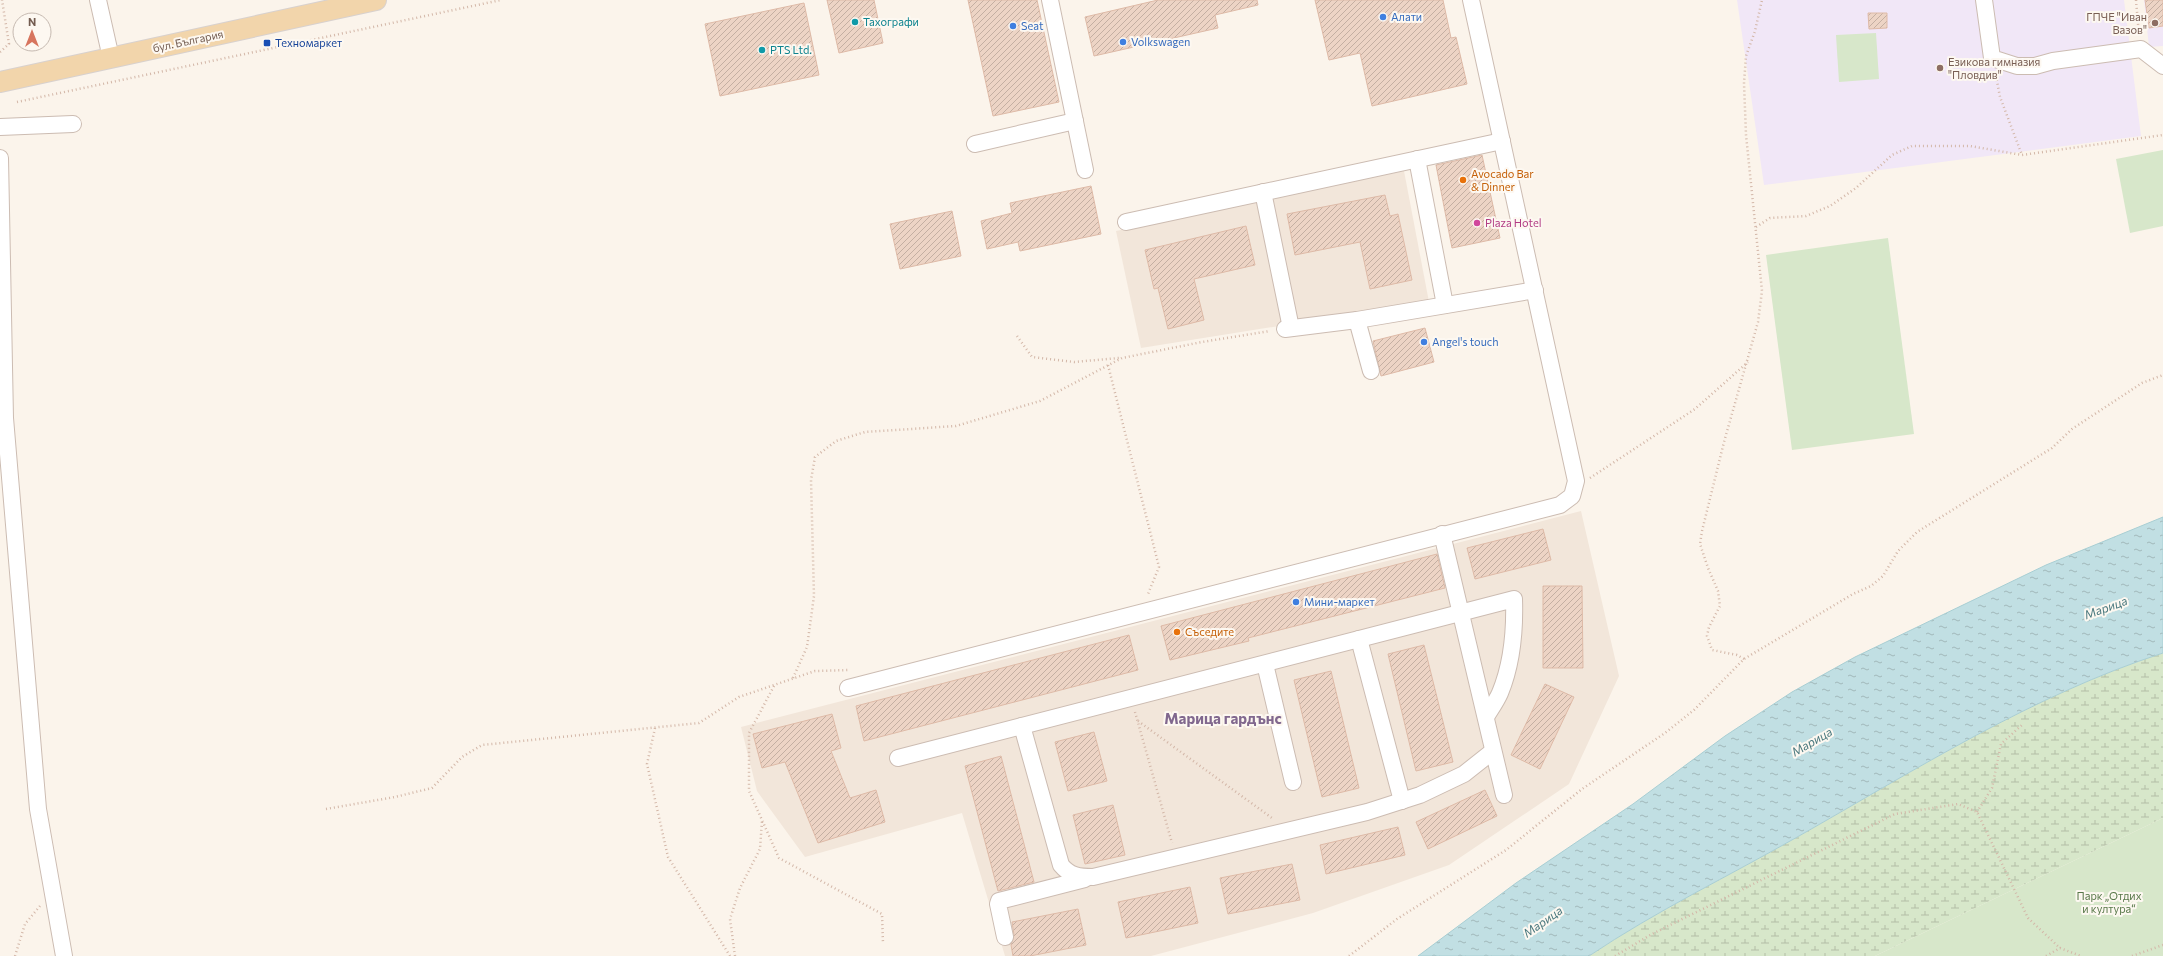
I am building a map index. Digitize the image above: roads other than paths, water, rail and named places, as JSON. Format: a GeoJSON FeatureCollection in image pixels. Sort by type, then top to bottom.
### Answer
{"type":"FeatureCollection","features":[{"type":"Feature","properties":{"kind":"main road","name":"бул. България"},"geometry":{"type":"LineString","coordinates":[[0,82],[111,58],[346,3],[376,0]]}},
{"type":"Feature","properties":{"kind":"street"},"geometry":{"type":"LineString","coordinates":[[98,0],[111,58]]}},
{"type":"Feature","properties":{"kind":"street"},"geometry":{"type":"LineString","coordinates":[[1050,0],[1085,170]]}},
{"type":"Feature","properties":{"kind":"street"},"geometry":{"type":"LineString","coordinates":[[848,688],[1560,504],[1572,496],[1576,482],[1471,0]]}},
{"type":"Feature","properties":{"kind":"street"},"geometry":{"type":"LineString","coordinates":[[1984,0],[1992,58],[2017,66],[2034,66],[2053,61],[2141,49],[2163,66]]}},
{"type":"Feature","properties":{"kind":"street"},"geometry":{"type":"LineString","coordinates":[[975,144],[1075,121]]}},
{"type":"Feature","properties":{"kind":"street"},"geometry":{"type":"LineString","coordinates":[[0,127],[73,124]]}},
{"type":"Feature","properties":{"kind":"street"},"geometry":{"type":"LineString","coordinates":[[1126,222],[1502,141]]}},
{"type":"Feature","properties":{"kind":"street"},"geometry":{"type":"LineString","coordinates":[[0,158],[3,419],[38,809],[64,956]]}},
{"type":"Feature","properties":{"kind":"street"},"geometry":{"type":"LineString","coordinates":[[1417,159],[1445,305]]}},
{"type":"Feature","properties":{"kind":"street"},"geometry":{"type":"LineString","coordinates":[[1264,192],[1288,328],[1357,320],[1535,290]]}},
{"type":"Feature","properties":{"kind":"street"},"geometry":{"type":"LineString","coordinates":[[1357,320],[1371,371]]}},
{"type":"Feature","properties":{"kind":"street"},"geometry":{"type":"LineString","coordinates":[[1442,534],[1504,795]]}},
{"type":"Feature","properties":{"kind":"street"},"geometry":{"type":"LineString","coordinates":[[898,758],[1514,599],[1515,621],[1512,651],[1500,693],[1486,717]]}},
{"type":"Feature","properties":{"kind":"street"},"geometry":{"type":"LineString","coordinates":[[1359,639],[1402,801]]}},
{"type":"Feature","properties":{"kind":"street"},"geometry":{"type":"LineString","coordinates":[[1265,664],[1293,782]]}},
{"type":"Feature","properties":{"kind":"street"},"geometry":{"type":"LineString","coordinates":[[1022,726],[1061,865],[1067,872],[1076,877],[1092,877]]}},
{"type":"Feature","properties":{"kind":"street"},"geometry":{"type":"LineString","coordinates":[[1005,937],[998,904],[999,901],[1092,877],[1367,812],[1420,795],[1464,774],[1493,751]]}},
{"type":"Feature","properties":{"kind":"water","name":"Марица"},"geometry":{"type":"Polygon","coordinates":[[[2163,517],[2163,653],[2115,670],[2068,690],[1976,735],[1773,851],[1666,909],[1589,956],[1418,956],[1516,883],[1633,804],[1725,736],[1792,692],[1855,657],[2046,565],[2163,517]]]}},
{"type":"Feature","properties":{"kind":"place","name":"Алати"},"geometry":{"type":"Point","coordinates":[1383,17]}},
{"type":"Feature","properties":{"kind":"place","name":"Тахографи"},"geometry":{"type":"Point","coordinates":[855,22]}},
{"type":"Feature","properties":{"kind":"place","name":"ГПЧЕ \"Иван Вазов\""},"geometry":{"type":"Point","coordinates":[2155,23]}},
{"type":"Feature","properties":{"kind":"place","name":"Seat"},"geometry":{"type":"Point","coordinates":[1013,26]}},
{"type":"Feature","properties":{"kind":"place","name":"Volkswagen"},"geometry":{"type":"Point","coordinates":[1123,42]}},
{"type":"Feature","properties":{"kind":"place","name":"Техномаркет"},"geometry":{"type":"Point","coordinates":[267,43]}},
{"type":"Feature","properties":{"kind":"place","name":"PTS Ltd."},"geometry":{"type":"Point","coordinates":[762,50]}},
{"type":"Feature","properties":{"kind":"place","name":"Езикова гимназия \"Пловдив\""},"geometry":{"type":"Point","coordinates":[1940,68]}},
{"type":"Feature","properties":{"kind":"place","name":"Avocado Bar & Dinner"},"geometry":{"type":"Point","coordinates":[1463,180]}},
{"type":"Feature","properties":{"kind":"place","name":"Plaza Hotel"},"geometry":{"type":"Point","coordinates":[1477,223]}},
{"type":"Feature","properties":{"kind":"place","name":"Angel's touch"},"geometry":{"type":"Point","coordinates":[1424,342]}},
{"type":"Feature","properties":{"kind":"place","name":"Мини-маркет"},"geometry":{"type":"Point","coordinates":[1296,602]}},
{"type":"Feature","properties":{"kind":"place","name":"Съседите"},"geometry":{"type":"Point","coordinates":[1177,632]}},
{"type":"Feature","properties":{"kind":"district","name":"Марица гардънс"},"geometry":{"type":"Point","coordinates":[1223,719]}},
{"type":"Feature","properties":{"kind":"park label","name":"Парк „Отдих и култура“"},"geometry":{"type":"Point","coordinates":[2109,902]}}]}
